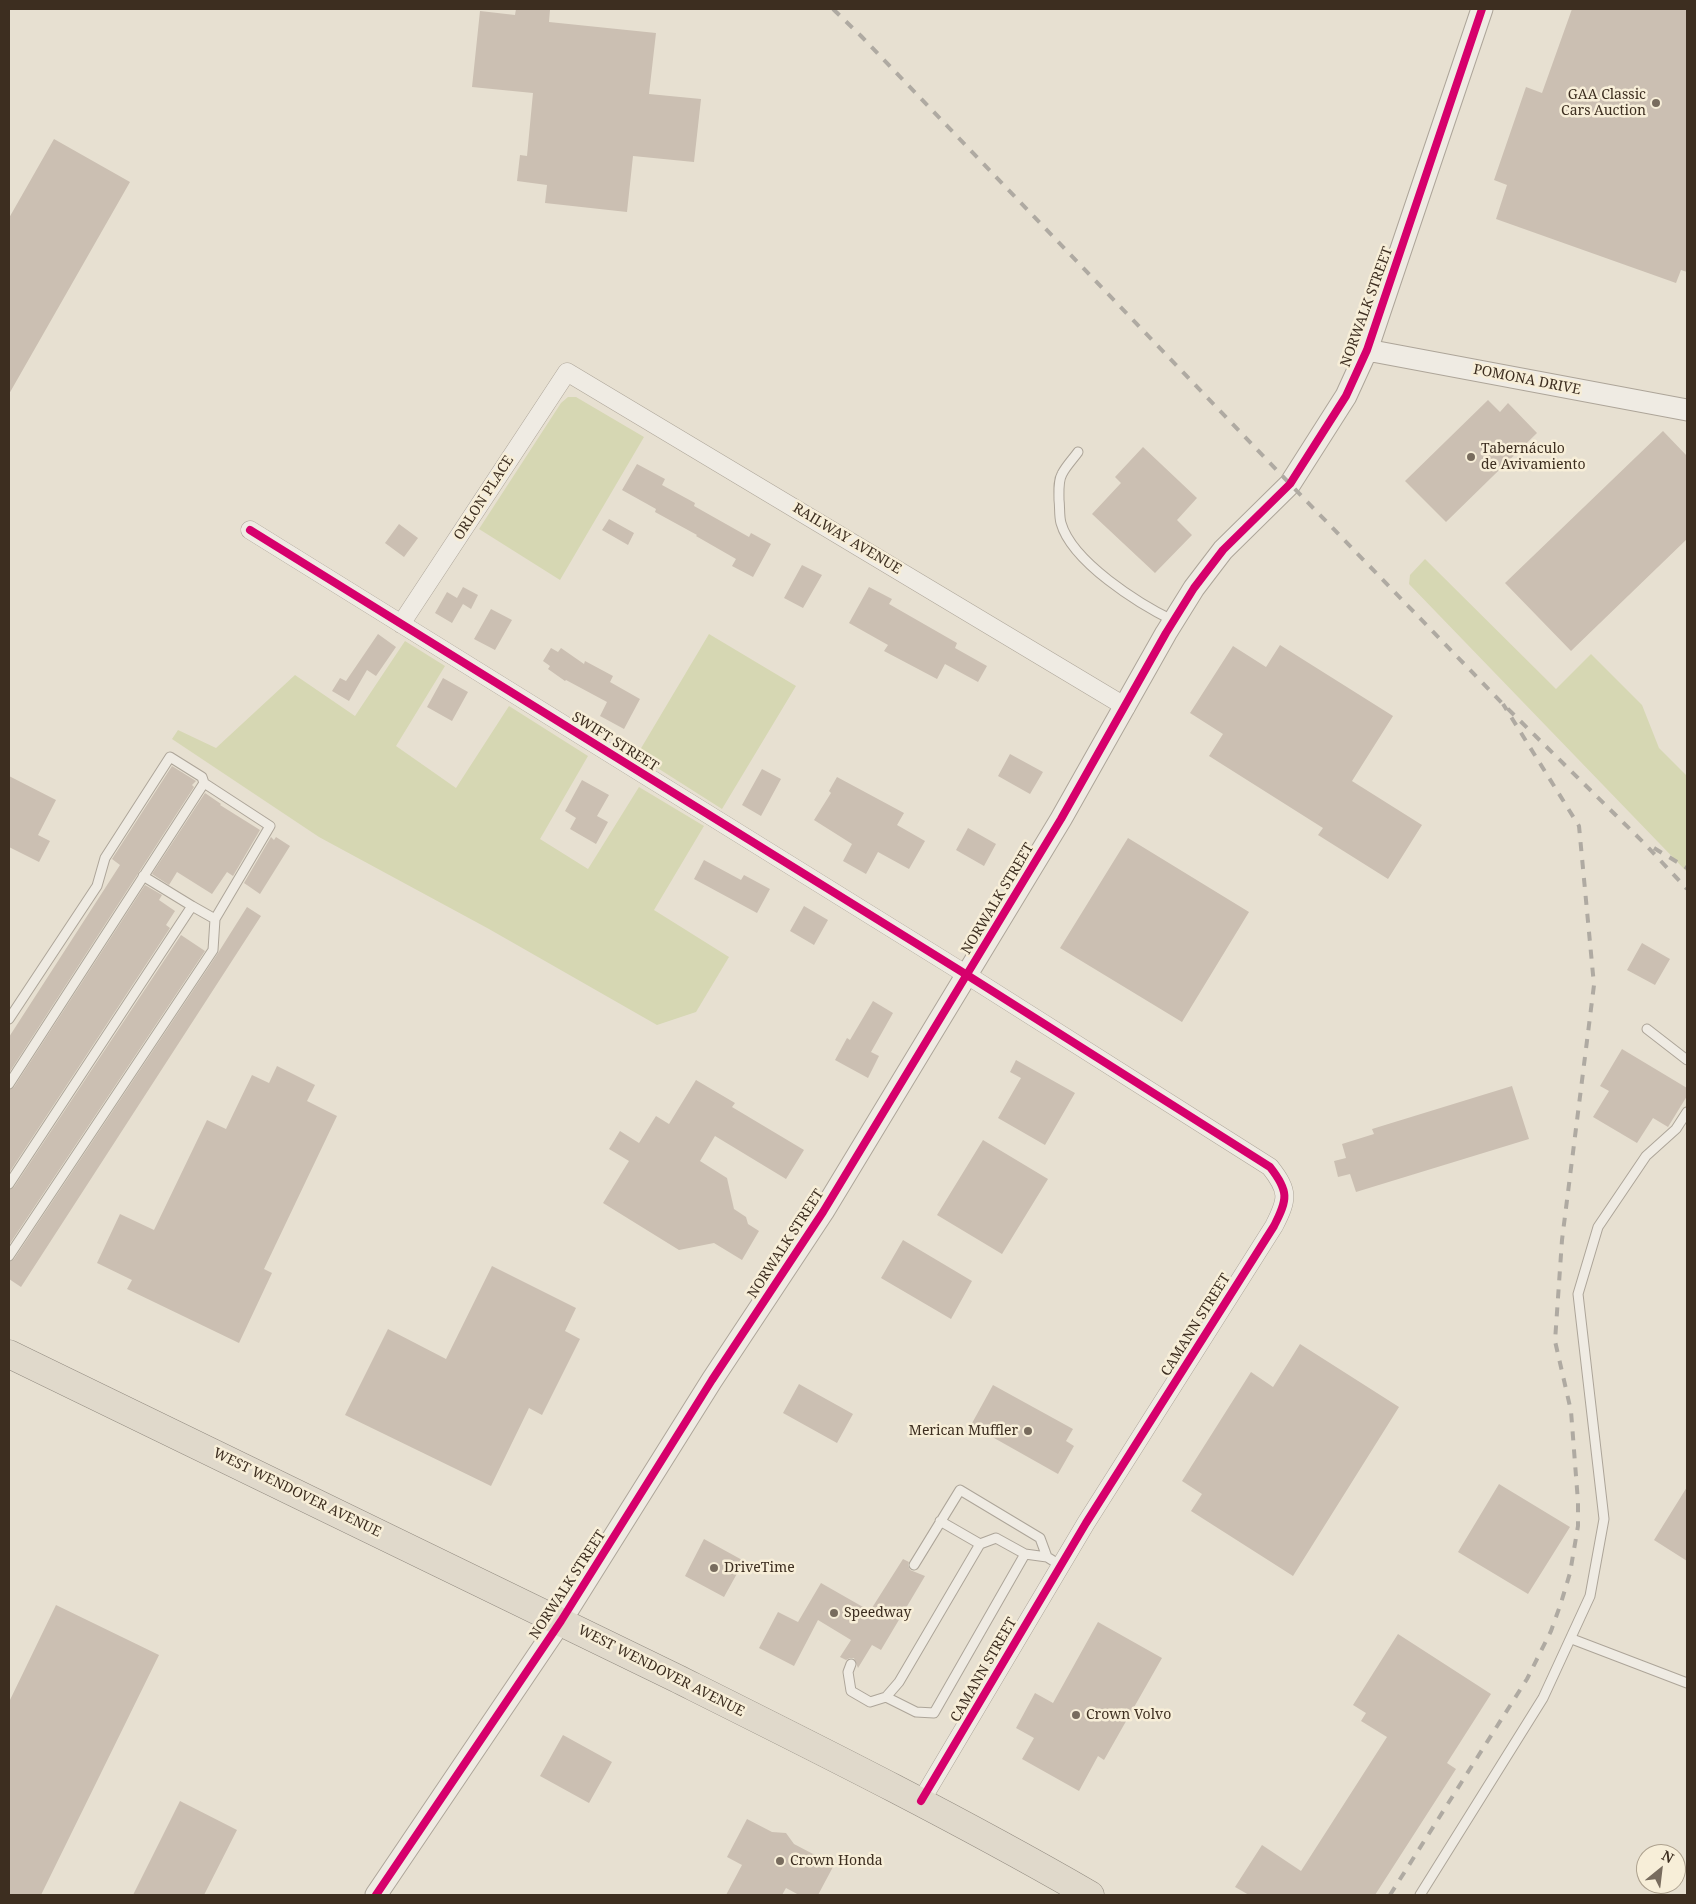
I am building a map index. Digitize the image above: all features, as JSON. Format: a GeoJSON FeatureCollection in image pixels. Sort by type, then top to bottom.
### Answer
{"type":"FeatureCollection","features":[{"type":"Feature","properties":{"kind":"highway","name":"WEST WENDOVER AVENUE"},"geometry":{"type":"LineString","coordinates":[[9,1354],[561,1621],[921,1801],[1090,1895]]}},
{"type":"Feature","properties":{"kind":"street","name":"NORWALK STREET"},"geometry":{"type":"LineString","coordinates":[[376,1895],[561,1621],[712,1380],[822,1212],[1061,819],[1174,621],[1208,568],[1223,550],[1290,484],[1346,396],[1367,350],[1482,9]]}},
{"type":"Feature","properties":{"kind":"street","name":"POMONA DRIVE"},"geometry":{"type":"LineString","coordinates":[[1367,350],[1687,410]]}},
{"type":"Feature","properties":{"kind":"street","name":"ORLON PLACE"},"geometry":{"type":"LineString","coordinates":[[401,624],[567,372]]}},
{"type":"Feature","properties":{"kind":"street","name":"RAILWAY AVENUE"},"geometry":{"type":"LineString","coordinates":[[567,372],[1126,707]]}},
{"type":"Feature","properties":{"kind":"street","name":"SWIFT STREET"},"geometry":{"type":"LineString","coordinates":[[250,530],[967,974]]}},
{"type":"Feature","properties":{"kind":"street","name":"CAMANN STREET"},"geometry":{"type":"LineString","coordinates":[[921,1801],[1053,1561],[1274,1226],[1284,1207],[1285,1198],[1282,1185],[1270,1167],[967,974]]}},
{"type":"Feature","properties":{"kind":"lane"},"geometry":{"type":"LineString","coordinates":[[1078,452],[1062,475],[1059,487],[1061,523],[1084,559],[1131,596],[1174,621]]}},
{"type":"Feature","properties":{"kind":"lane"},"geometry":{"type":"LineString","coordinates":[[9,1019],[97,886],[105,858],[170,757],[202,777],[204,783],[270,826],[215,919],[212,950],[9,1256]]}},
{"type":"Feature","properties":{"kind":"lane"},"geometry":{"type":"LineString","coordinates":[[9,1084],[204,783]]}},
{"type":"Feature","properties":{"kind":"lane"},"geometry":{"type":"LineString","coordinates":[[143,876],[215,919]]}},
{"type":"Feature","properties":{"kind":"lane"},"geometry":{"type":"LineString","coordinates":[[9,1184],[192,906]]}},
{"type":"Feature","properties":{"kind":"lane"},"geometry":{"type":"LineString","coordinates":[[1647,1029],[1687,1060]]}},
{"type":"Feature","properties":{"kind":"lane"},"geometry":{"type":"LineString","coordinates":[[1420,1895],[1543,1698],[1572,1639],[1590,1596],[1604,1519],[1578,1294],[1598,1227],[1646,1156],[1676,1129],[1687,1113]]}},
{"type":"Feature","properties":{"kind":"lane"},"geometry":{"type":"LineString","coordinates":[[914,1565],[960,1490],[1040,1538],[1053,1561]]}},
{"type":"Feature","properties":{"kind":"lane"},"geometry":{"type":"LineString","coordinates":[[940,1522],[980,1544]]}},
{"type":"Feature","properties":{"kind":"lane"},"geometry":{"type":"LineString","coordinates":[[851,1664],[848,1672],[851,1691],[870,1702],[886,1697],[899,1682],[980,1544],[996,1538],[1025,1554],[1053,1561]]}},
{"type":"Feature","properties":{"kind":"lane"},"geometry":{"type":"LineString","coordinates":[[886,1697],[916,1712],[934,1713],[1025,1554]]}},
{"type":"Feature","properties":{"kind":"lane"},"geometry":{"type":"LineString","coordinates":[[1572,1639],[1687,1683]]}},
{"type":"Feature","properties":{"kind":"green space"},"geometry":{"type":"Polygon","coordinates":[[[568,397],[576,397],[644,437],[560,580],[479,529],[561,403],[568,397]]]}},
{"type":"Feature","properties":{"kind":"green space"},"geometry":{"type":"Polygon","coordinates":[[[1425,559],[1556,689],[1591,654],[1642,705],[1659,748],[1687,776],[1687,872],[1409,584],[1410,575],[1425,559]]]}},
{"type":"Feature","properties":{"kind":"green space"},"geometry":{"type":"Polygon","coordinates":[[[709,634],[796,686],[722,809],[637,755],[709,634]]]}},
{"type":"Feature","properties":{"kind":"green space"},"geometry":{"type":"Polygon","coordinates":[[[405,641],[445,666],[396,746],[456,788],[509,706],[588,756],[540,839],[588,869],[639,787],[704,826],[654,910],[729,957],[696,1012],[657,1025],[489,929],[319,837],[172,739],[178,730],[216,748],[295,675],[355,716],[405,641]]]}},
{"type":"Feature","properties":{"kind":"building"},"geometry":{"type":"Polygon","coordinates":[[[516,9],[550,10],[549,22],[656,33],[649,94],[701,99],[694,162],[633,156],[627,212],[545,203],[547,185],[517,181],[520,155],[527,156],[533,93],[472,87],[480,11],[515,15],[516,9]]]}},
{"type":"Feature","properties":{"kind":"building"},"geometry":{"type":"Polygon","coordinates":[[[1572,9],[1687,9],[1687,272],[1681,270],[1676,283],[1496,219],[1507,185],[1494,180],[1526,87],[1542,93],[1572,9]]]}},
{"type":"Feature","properties":{"kind":"building"},"geometry":{"type":"Polygon","coordinates":[[[54,139],[130,182],[9,394],[9,218],[54,139]]]}},
{"type":"Feature","properties":{"kind":"building","name":"Tabernáculo de Avivamiento"},"geometry":{"type":"Polygon","coordinates":[[[1488,400],[1500,412],[1508,403],[1537,433],[1446,522],[1405,481],[1488,400]]]}},
{"type":"Feature","properties":{"kind":"building"},"geometry":{"type":"Polygon","coordinates":[[[1663,431],[1687,456],[1687,539],[1571,651],[1505,583],[1663,431]]]}},
{"type":"Feature","properties":{"kind":"building"},"geometry":{"type":"Polygon","coordinates":[[[1143,447],[1197,498],[1177,520],[1192,535],[1155,573],[1092,514],[1121,483],[1115,477],[1143,447]]]}},
{"type":"Feature","properties":{"kind":"building"},"geometry":{"type":"Polygon","coordinates":[[[637,464],[665,479],[662,485],[695,503],[694,506],[749,537],[751,533],[771,544],[753,577],[732,566],[736,559],[655,512],[656,509],[622,490],[637,464]]]}},
{"type":"Feature","properties":{"kind":"building"},"geometry":{"type":"Polygon","coordinates":[[[609,519],[634,533],[628,545],[602,530],[609,519]]]}},
{"type":"Feature","properties":{"kind":"building"},"geometry":{"type":"Polygon","coordinates":[[[399,524],[418,538],[404,557],[385,543],[399,524]]]}},
{"type":"Feature","properties":{"kind":"building"},"geometry":{"type":"Polygon","coordinates":[[[802,565],[822,575],[803,608],[784,598],[802,565]]]}},
{"type":"Feature","properties":{"kind":"building"},"geometry":{"type":"Polygon","coordinates":[[[463,587],[478,595],[471,609],[463,604],[452,623],[435,613],[447,592],[457,598],[463,587]]]}},
{"type":"Feature","properties":{"kind":"building"},"geometry":{"type":"Polygon","coordinates":[[[869,587],[892,599],[889,604],[957,643],[955,648],[987,666],[978,682],[945,664],[937,679],[884,651],[888,645],[849,623],[869,587]]]}},
{"type":"Feature","properties":{"kind":"building"},"geometry":{"type":"Polygon","coordinates":[[[491,609],[512,620],[495,650],[474,639],[491,609]]]}},
{"type":"Feature","properties":{"kind":"building"},"geometry":{"type":"Polygon","coordinates":[[[378,634],[396,647],[376,676],[367,670],[349,701],[332,691],[340,678],[346,681],[378,634]]]}},
{"type":"Feature","properties":{"kind":"building"},"geometry":{"type":"Polygon","coordinates":[[[1280,645],[1393,716],[1352,781],[1422,825],[1388,879],[1318,835],[1323,828],[1209,756],[1223,734],[1190,713],[1233,646],[1266,667],[1280,645]]]}},
{"type":"Feature","properties":{"kind":"building"},"geometry":{"type":"Polygon","coordinates":[[[551,648],[558,652],[561,648],[584,664],[585,661],[613,676],[610,682],[640,699],[624,729],[600,716],[607,702],[565,681],[548,669],[550,666],[543,661],[551,648]]]}},
{"type":"Feature","properties":{"kind":"building"},"geometry":{"type":"Polygon","coordinates":[[[443,678],[468,692],[452,721],[427,707],[443,678]]]}},
{"type":"Feature","properties":{"kind":"building"},"geometry":{"type":"Polygon","coordinates":[[[1010,754],[1043,772],[1030,794],[998,776],[1010,754]]]}},
{"type":"Feature","properties":{"kind":"building"},"geometry":{"type":"Polygon","coordinates":[[[172,766],[196,781],[192,785],[194,787],[9,1073],[9,1037],[120,865],[112,859],[172,766]]]}},
{"type":"Feature","properties":{"kind":"building"},"geometry":{"type":"Polygon","coordinates":[[[762,769],[781,779],[761,816],[742,805],[762,769]]]}},
{"type":"Feature","properties":{"kind":"building"},"geometry":{"type":"Polygon","coordinates":[[[9,776],[56,800],[38,835],[50,841],[39,862],[9,847],[9,776]]]}},
{"type":"Feature","properties":{"kind":"building"},"geometry":{"type":"Polygon","coordinates":[[[837,777],[904,813],[897,825],[925,841],[909,869],[878,852],[866,874],[843,861],[852,844],[814,820],[831,793],[829,791],[837,777]]]}},
{"type":"Feature","properties":{"kind":"building"},"geometry":{"type":"Polygon","coordinates":[[[582,780],[609,795],[597,816],[608,822],[596,844],[570,829],[576,818],[565,811],[582,780]]]}},
{"type":"Feature","properties":{"kind":"building"},"geometry":{"type":"Polygon","coordinates":[[[205,793],[220,805],[260,830],[233,876],[227,872],[212,894],[177,872],[169,885],[152,874],[205,793]]]}},
{"type":"Feature","properties":{"kind":"building"},"geometry":{"type":"Polygon","coordinates":[[[968,828],[996,844],[984,866],[956,850],[968,828]]]}},
{"type":"Feature","properties":{"kind":"building"},"geometry":{"type":"Polygon","coordinates":[[[271,837],[274,840],[276,837],[290,846],[260,894],[244,883],[271,837]]]}},
{"type":"Feature","properties":{"kind":"building"},"geometry":{"type":"Polygon","coordinates":[[[1128,838],[1249,912],[1182,1022],[1060,948],[1128,838]]]}},
{"type":"Feature","properties":{"kind":"building"},"geometry":{"type":"Polygon","coordinates":[[[704,860],[741,880],[744,875],[770,889],[757,913],[694,879],[704,860]]]}},
{"type":"Feature","properties":{"kind":"building"},"geometry":{"type":"Polygon","coordinates":[[[145,885],[162,895],[159,900],[175,911],[166,925],[170,928],[9,1173],[9,1090],[14,1087],[145,885]]]}},
{"type":"Feature","properties":{"kind":"building"},"geometry":{"type":"Polygon","coordinates":[[[804,906],[828,920],[814,945],[790,931],[804,906]]]}},
{"type":"Feature","properties":{"kind":"building"},"geometry":{"type":"Polygon","coordinates":[[[247,907],[261,916],[21,1287],[9,1279],[9,1262],[14,1259],[247,907]]]}},
{"type":"Feature","properties":{"kind":"building"},"geometry":{"type":"Polygon","coordinates":[[[181,935],[205,951],[9,1245],[9,1190],[14,1187],[181,935]]]}},
{"type":"Feature","properties":{"kind":"building"},"geometry":{"type":"Polygon","coordinates":[[[1642,943],[1670,959],[1655,985],[1627,970],[1642,943]]]}},
{"type":"Feature","properties":{"kind":"building"},"geometry":{"type":"Polygon","coordinates":[[[873,1001],[893,1013],[871,1052],[879,1056],[868,1078],[835,1060],[847,1038],[850,1040],[873,1001]]]}},
{"type":"Feature","properties":{"kind":"building"},"geometry":{"type":"Polygon","coordinates":[[[1622,1049],[1687,1088],[1687,1096],[1668,1127],[1653,1118],[1637,1143],[1593,1117],[1609,1091],[1600,1086],[1622,1049]]]}},
{"type":"Feature","properties":{"kind":"building"},"geometry":{"type":"Polygon","coordinates":[[[1016,1060],[1075,1093],[1045,1145],[998,1118],[1021,1078],[1010,1072],[1016,1060]]]}},
{"type":"Feature","properties":{"kind":"building"},"geometry":{"type":"Polygon","coordinates":[[[277,1066],[315,1085],[307,1101],[337,1116],[264,1269],[272,1273],[239,1343],[127,1289],[132,1280],[97,1263],[120,1214],[154,1230],[207,1120],[226,1129],[252,1075],[269,1083],[277,1066]]]}},
{"type":"Feature","properties":{"kind":"building"},"geometry":{"type":"Polygon","coordinates":[[[696,1080],[735,1103],[732,1107],[804,1150],[786,1179],[715,1136],[700,1161],[727,1178],[734,1209],[746,1217],[748,1224],[759,1231],[742,1260],[714,1243],[679,1250],[603,1203],[629,1161],[609,1149],[620,1131],[639,1143],[656,1116],[669,1124],[696,1080]]]}},
{"type":"Feature","properties":{"kind":"building"},"geometry":{"type":"Polygon","coordinates":[[[1512,1086],[1529,1139],[1356,1192],[1350,1174],[1338,1177],[1334,1161],[1346,1158],[1342,1144],[1374,1134],[1372,1129],[1512,1086]]]}},
{"type":"Feature","properties":{"kind":"building"},"geometry":{"type":"Polygon","coordinates":[[[983,1140],[1048,1179],[1002,1254],[937,1215],[983,1140]]]}},
{"type":"Feature","properties":{"kind":"building"},"geometry":{"type":"Polygon","coordinates":[[[903,1240],[972,1281],[951,1319],[881,1278],[903,1240]]]}},
{"type":"Feature","properties":{"kind":"building"},"geometry":{"type":"Polygon","coordinates":[[[492,1266],[576,1308],[565,1331],[580,1339],[542,1415],[529,1408],[491,1486],[345,1415],[388,1329],[446,1359],[492,1266]]]}},
{"type":"Feature","properties":{"kind":"building"},"geometry":{"type":"Polygon","coordinates":[[[1300,1344],[1399,1407],[1293,1576],[1191,1511],[1202,1494],[1182,1481],[1251,1372],[1273,1387],[1300,1344]]]}},
{"type":"Feature","properties":{"kind":"building"},"geometry":{"type":"Polygon","coordinates":[[[799,1384],[853,1414],[837,1443],[783,1413],[799,1384]]]}},
{"type":"Feature","properties":{"kind":"building"},"geometry":{"type":"Polygon","coordinates":[[[993,1385],[1073,1429],[1066,1441],[1074,1446],[1058,1474],[971,1425],[993,1385]]]}},
{"type":"Feature","properties":{"kind":"building"},"geometry":{"type":"Polygon","coordinates":[[[1499,1484],[1570,1527],[1528,1594],[1458,1552],[1499,1484]]]}},
{"type":"Feature","properties":{"kind":"building"},"geometry":{"type":"Polygon","coordinates":[[[1687,1487],[1687,1561],[1654,1540],[1687,1487]]]}},
{"type":"Feature","properties":{"kind":"building","name":"DriveTime"},"geometry":{"type":"Polygon","coordinates":[[[704,1539],[744,1561],[724,1597],[685,1576],[704,1539]]]}},
{"type":"Feature","properties":{"kind":"building"},"geometry":{"type":"Polygon","coordinates":[[[903,1559],[909,1562],[910,1570],[925,1576],[881,1650],[872,1645],[858,1668],[854,1658],[846,1660],[840,1657],[851,1640],[818,1620],[794,1666],[759,1648],[778,1612],[798,1622],[821,1583],[870,1611],[903,1559]]]}},
{"type":"Feature","properties":{"kind":"building"},"geometry":{"type":"Polygon","coordinates":[[[56,1605],[159,1655],[41,1895],[9,1895],[9,1702],[56,1605]]]}},
{"type":"Feature","properties":{"kind":"building","name":"Crown Volvo"},"geometry":{"type":"Polygon","coordinates":[[[1098,1622],[1162,1658],[1104,1760],[1098,1756],[1079,1791],[1022,1759],[1034,1738],[1016,1728],[1035,1693],[1053,1703],[1098,1622]]]}},
{"type":"Feature","properties":{"kind":"building"},"geometry":{"type":"Polygon","coordinates":[[[1398,1634],[1491,1694],[1447,1763],[1456,1769],[1375,1895],[1249,1895],[1235,1887],[1262,1845],[1301,1871],[1387,1737],[1361,1721],[1366,1713],[1353,1705],[1398,1634]]]}},
{"type":"Feature","properties":{"kind":"building"},"geometry":{"type":"Polygon","coordinates":[[[563,1735],[612,1762],[589,1803],[540,1776],[563,1735]]]}},
{"type":"Feature","properties":{"kind":"building"},"geometry":{"type":"Polygon","coordinates":[[[180,1801],[237,1830],[204,1895],[133,1895],[180,1801]]]}},
{"type":"Feature","properties":{"kind":"building","name":"Crown Honda"},"geometry":{"type":"Polygon","coordinates":[[[747,1819],[772,1832],[786,1833],[794,1844],[834,1865],[818,1895],[799,1895],[786,1888],[782,1895],[726,1895],[742,1865],[727,1857],[747,1819]]]}},
{"type":"Feature","properties":{"kind":"railway"},"geometry":{"type":"LineString","coordinates":[[833,9],[1503,704],[1643,842],[1687,889]]}},
{"type":"Feature","properties":{"kind":"railway"},"geometry":{"type":"LineString","coordinates":[[1390,1895],[1527,1679],[1551,1631],[1561,1603],[1570,1573],[1578,1526],[1571,1411],[1555,1341],[1562,1240],[1594,985],[1579,826],[1503,704]]}},
{"type":"Feature","properties":{"kind":"railway"},"geometry":{"type":"LineString","coordinates":[[1654,848],[1687,868]]}},
{"type":"Feature","properties":{"kind":"cycle path"},"geometry":{"type":"LineString","coordinates":[[376,1895],[561,1621],[712,1380],[823,1212],[1061,819],[1166,633],[1194,588],[1223,550],[1290,484],[1346,396],[1367,350],[1482,9]]}},
{"type":"Feature","properties":{"kind":"cycle path"},"geometry":{"type":"LineString","coordinates":[[250,530],[967,975],[1270,1167],[1281,1183],[1284,1202],[1274,1226],[1086,1523],[921,1801]]}},
{"type":"Feature","properties":{"kind":"place","name":"GAA Classic Cars Auction"},"geometry":{"type":"Point","coordinates":[1656,103]}},
{"type":"Feature","properties":{"kind":"place","name":"Tabernáculo de Avivamiento"},"geometry":{"type":"Point","coordinates":[1471,457]}},
{"type":"Feature","properties":{"kind":"place","name":"Merican Muffler"},"geometry":{"type":"Point","coordinates":[1028,1431]}},
{"type":"Feature","properties":{"kind":"place","name":"DriveTime"},"geometry":{"type":"Point","coordinates":[714,1568]}},
{"type":"Feature","properties":{"kind":"place","name":"Speedway"},"geometry":{"type":"Point","coordinates":[834,1613]}},
{"type":"Feature","properties":{"kind":"place","name":"Crown Volvo"},"geometry":{"type":"Point","coordinates":[1076,1715]}},
{"type":"Feature","properties":{"kind":"place","name":"Crown Honda"},"geometry":{"type":"Point","coordinates":[780,1861]}}]}
